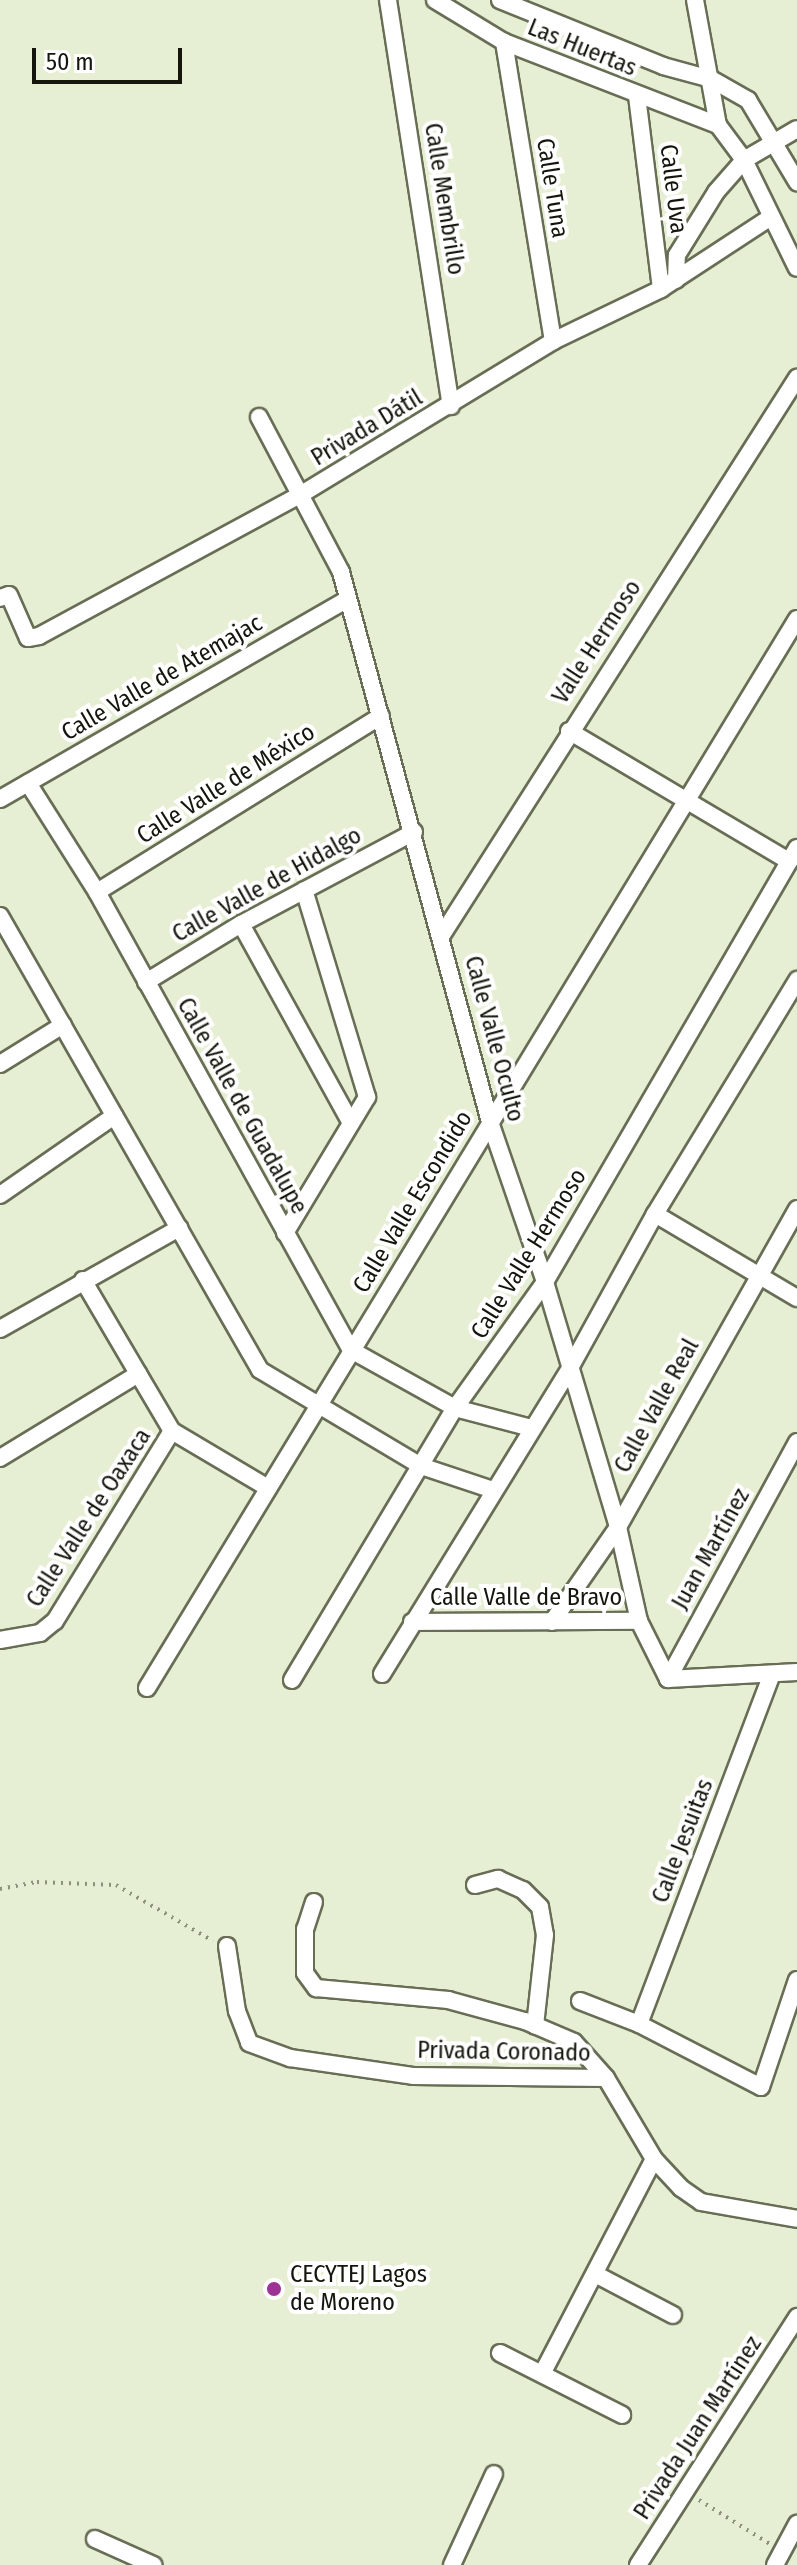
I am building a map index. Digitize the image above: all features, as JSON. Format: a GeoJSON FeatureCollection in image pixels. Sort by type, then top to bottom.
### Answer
{"type":"FeatureCollection","features":[{"type":"Feature","properties":{"kind":"street","name":"Calle Membrillo"},"geometry":{"type":"LineString","coordinates":[[388,0],[451,406]]}},
{"type":"Feature","properties":{"kind":"street","name":"Las Huertas"},"geometry":{"type":"LineString","coordinates":[[435,0],[504,42],[718,125]]}},
{"type":"Feature","properties":{"kind":"street"},"geometry":{"type":"LineString","coordinates":[[500,0],[663,66],[711,79],[748,100],[776,141],[797,182]]}},
{"type":"Feature","properties":{"kind":"street"},"geometry":{"type":"LineString","coordinates":[[695,0],[718,125],[744,160],[797,268]]}},
{"type":"Feature","properties":{"kind":"street","name":"Calle Tuna"},"geometry":{"type":"LineString","coordinates":[[504,42],[553,341]]}},
{"type":"Feature","properties":{"kind":"street","name":"Calle Uva"},"geometry":{"type":"LineString","coordinates":[[637,96],[669,284]]}},
{"type":"Feature","properties":{"kind":"street"},"geometry":{"type":"LineString","coordinates":[[669,284],[677,255],[716,192],[744,160],[797,129]]}},
{"type":"Feature","properties":{"kind":"street","name":"Privada Dátil"},"geometry":{"type":"LineString","coordinates":[[4,596],[28,638],[39,636],[300,495],[451,406],[553,341],[669,284],[771,217]]}},
{"type":"Feature","properties":{"kind":"street","name":"Valle Hermoso"},"geometry":{"type":"LineString","coordinates":[[442,935],[569,731],[797,378]]}},
{"type":"Feature","properties":{"kind":"street","name":"Calle Valle Oculto"},"geometry":{"type":"LineString","coordinates":[[259,417],[341,572],[442,935],[490,1122],[545,1282],[618,1527],[639,1621],[668,1679]]}},
{"type":"Feature","properties":{"kind":"street"},"geometry":{"type":"LineString","coordinates":[[0,579],[4,596]]}},
{"type":"Feature","properties":{"kind":"street","name":"Calle Valle de Atemajac"},"geometry":{"type":"LineString","coordinates":[[0,799],[348,599]]}},
{"type":"Feature","properties":{"kind":"street","name":"Calle Valle Escondido"},"geometry":{"type":"LineString","coordinates":[[147,1688],[797,619]]}},
{"type":"Feature","properties":{"kind":"street","name":"Calle Valle de México"},"geometry":{"type":"LineString","coordinates":[[97,892],[381,716]]}},
{"type":"Feature","properties":{"kind":"street"},"geometry":{"type":"LineString","coordinates":[[569,731],[688,801],[793,854]]}},
{"type":"Feature","properties":{"kind":"street","name":"Calle Valle de Guadalupe"},"geometry":{"type":"LineString","coordinates":[[28,783],[97,892],[351,1350]]}},
{"type":"Feature","properties":{"kind":"street","name":"Calle Valle de Hidalgo"},"geometry":{"type":"LineString","coordinates":[[146,982],[241,924],[414,832]]}},
{"type":"Feature","properties":{"kind":"street","name":"Calle Valle Hermoso"},"geometry":{"type":"LineString","coordinates":[[292,1680],[455,1408],[545,1282],[793,854]]}},
{"type":"Feature","properties":{"kind":"street"},"geometry":{"type":"LineString","coordinates":[[285,1233],[367,1097],[304,890]]}},
{"type":"Feature","properties":{"kind":"street"},"geometry":{"type":"LineString","coordinates":[[2,923],[260,1370],[421,1466],[493,1490]]}},
{"type":"Feature","properties":{"kind":"street"},"geometry":{"type":"LineString","coordinates":[[241,924],[351,1123]]}},
{"type":"Feature","properties":{"kind":"street"},"geometry":{"type":"LineString","coordinates":[[382,1674],[570,1368],[655,1214],[797,980]]}},
{"type":"Feature","properties":{"kind":"street"},"geometry":{"type":"LineString","coordinates":[[0,1064],[63,1025]]}},
{"type":"Feature","properties":{"kind":"street"},"geometry":{"type":"LineString","coordinates":[[0,1195],[114,1116]]}},
{"type":"Feature","properties":{"kind":"street","name":"Calle Valle Real"},"geometry":{"type":"LineString","coordinates":[[552,1622],[618,1527],[757,1274],[797,1209]]}},
{"type":"Feature","properties":{"kind":"street"},"geometry":{"type":"LineString","coordinates":[[655,1214],[797,1298]]}},
{"type":"Feature","properties":{"kind":"street"},"geometry":{"type":"LineString","coordinates":[[0,1329],[179,1228]]}},
{"type":"Feature","properties":{"kind":"street","name":"Calle Valle de Oaxaca"},"geometry":{"type":"LineString","coordinates":[[83,1280],[172,1431],[268,1488]]}},
{"type":"Feature","properties":{"kind":"street"},"geometry":{"type":"LineString","coordinates":[[351,1350],[455,1408],[531,1428]]}},
{"type":"Feature","properties":{"kind":"street"},"geometry":{"type":"LineString","coordinates":[[0,1458],[138,1374]]}},
{"type":"Feature","properties":{"kind":"street","name":"Calle Valle de Oaxaca"},"geometry":{"type":"LineString","coordinates":[[0,1640],[40,1633],[55,1621],[172,1431]]}},
{"type":"Feature","properties":{"kind":"street","name":"Juan Martínez"},"geometry":{"type":"LineString","coordinates":[[668,1679],[797,1442]]}},
{"type":"Feature","properties":{"kind":"street","name":"Calle Valle de Bravo"},"geometry":{"type":"LineString","coordinates":[[412,1622],[639,1621]]}},
{"type":"Feature","properties":{"kind":"street"},"geometry":{"type":"LineString","coordinates":[[668,1679],[797,1672]]}},
{"type":"Feature","properties":{"kind":"street","name":"Calle Jesuitas"},"geometry":{"type":"LineString","coordinates":[[639,2024],[772,1674]]}},
{"type":"Feature","properties":{"kind":"street"},"geometry":{"type":"LineString","coordinates":[[475,1885],[498,1879],[523,1890],[540,1907],[545,1935],[535,2025]]}},
{"type":"Feature","properties":{"kind":"street"},"geometry":{"type":"LineString","coordinates":[[314,1902],[305,1929],[305,1973],[316,1988],[448,2000],[535,2025],[574,2042],[606,2078]]}},
{"type":"Feature","properties":{"kind":"street","name":"Privada Coronado"},"geometry":{"type":"LineString","coordinates":[[227,1946],[237,2011],[249,2043],[290,2058],[413,2076],[606,2078],[654,2159],[701,2202],[797,2219]]}},
{"type":"Feature","properties":{"kind":"street"},"geometry":{"type":"LineString","coordinates":[[580,2001],[639,2024],[761,2087],[797,1980]]}},
{"type":"Feature","properties":{"kind":"street"},"geometry":{"type":"LineString","coordinates":[[542,2374],[654,2159]]}},
{"type":"Feature","properties":{"kind":"street"},"geometry":{"type":"LineString","coordinates":[[595,2274],[673,2315]]}},
{"type":"Feature","properties":{"kind":"street","name":"Privada Juan Martínez"},"geometry":{"type":"LineString","coordinates":[[638,2565],[797,2317]]}},
{"type":"Feature","properties":{"kind":"street"},"geometry":{"type":"LineString","coordinates":[[500,2353],[622,2415]]}},
{"type":"Feature","properties":{"kind":"street"},"geometry":{"type":"LineString","coordinates":[[452,2565],[494,2474]]}},
{"type":"Feature","properties":{"kind":"street"},"geometry":{"type":"LineString","coordinates":[[778,2558],[797,2524]]}},
{"type":"Feature","properties":{"kind":"street"},"geometry":{"type":"LineString","coordinates":[[95,2539],[153,2565]]}},
{"type":"Feature","properties":{"kind":"path"},"geometry":{"type":"LineString","coordinates":[[0,1889],[37,1882],[116,1885],[195,1935],[227,1946]]}},
{"type":"Feature","properties":{"kind":"path"},"geometry":{"type":"LineString","coordinates":[[687,2493],[778,2558]]}},
{"type":"Feature","properties":{"kind":"place","name":"CECYTEJ Lagos de Moreno"},"geometry":{"type":"Point","coordinates":[274,2289]}}]}
